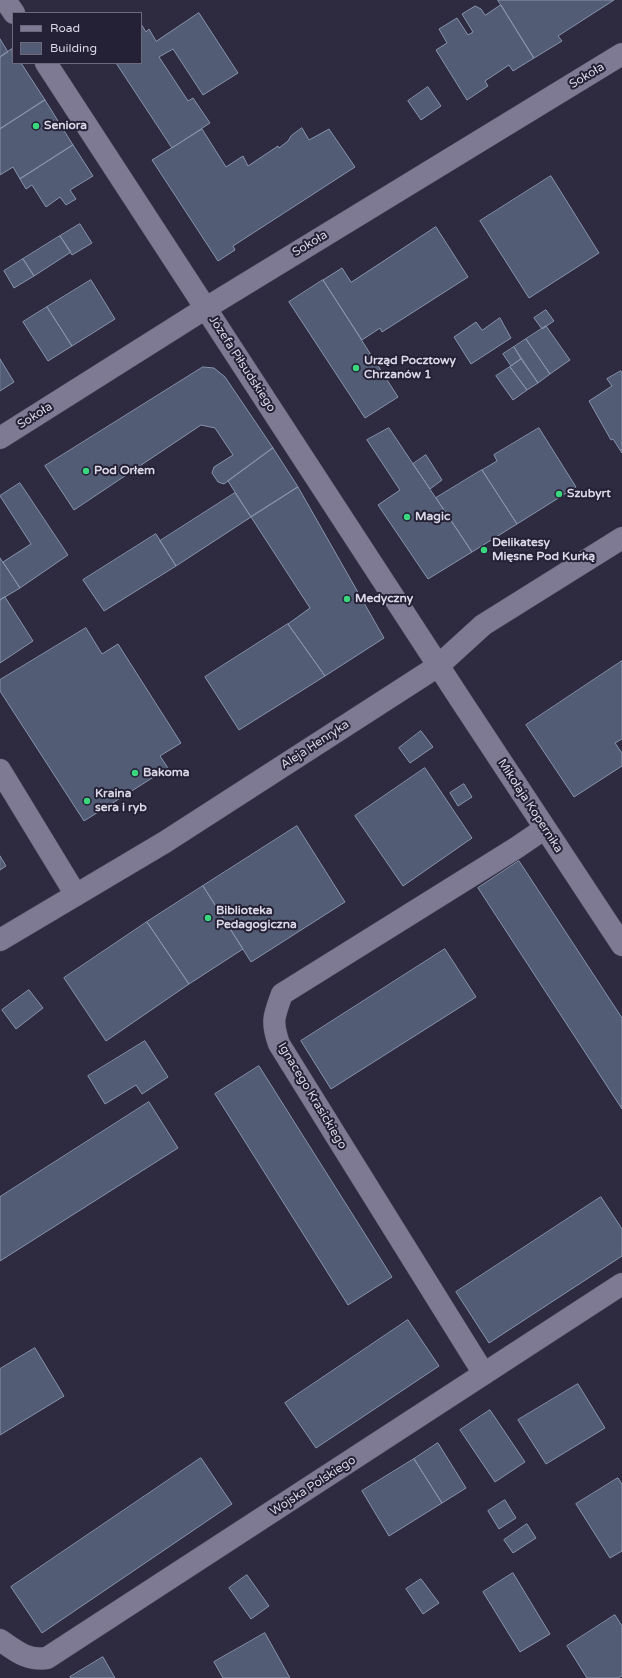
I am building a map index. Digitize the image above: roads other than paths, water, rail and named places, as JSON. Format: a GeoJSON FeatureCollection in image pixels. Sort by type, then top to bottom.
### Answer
{"type":"FeatureCollection","features":[{"type":"Feature","properties":{"kind":"street"},"geometry":{"type":"LineString","coordinates":[[6,0],[13,12]]}},
{"type":"Feature","properties":{"kind":"street","name":"Sokoła"},"geometry":{"type":"LineString","coordinates":[[0,438],[206,308],[622,54]]}},
{"type":"Feature","properties":{"kind":"street","name":"Józefa Piłsudskiego"},"geometry":{"type":"LineString","coordinates":[[47,64],[438,666]]}},
{"type":"Feature","properties":{"kind":"street","name":"Aleja Henryka"},"geometry":{"type":"LineString","coordinates":[[0,940],[165,842],[438,666],[483,625],[622,538]]}},
{"type":"Feature","properties":{"kind":"street","name":"Mikołaja Kopernika"},"geometry":{"type":"LineString","coordinates":[[438,666],[544,829],[622,945]]}},
{"type":"Feature","properties":{"kind":"street"},"geometry":{"type":"LineString","coordinates":[[0,770],[76,894]]}},
{"type":"Feature","properties":{"kind":"street","name":"Ignacego Krasickiego"},"geometry":{"type":"LineString","coordinates":[[484,1374],[279,1044],[274,1030],[274,1016],[282,994],[544,829]]}},
{"type":"Feature","properties":{"kind":"street","name":"Wojska Polskiego"},"geometry":{"type":"LineString","coordinates":[[0,1640],[17,1653],[35,1660],[47,1658],[622,1284]]}},
{"type":"Feature","properties":{"kind":"place","name":"Seniora"},"geometry":{"type":"Point","coordinates":[36,126]}},
{"type":"Feature","properties":{"kind":"place","name":"Urząd Pocztowy Chrzanów 1"},"geometry":{"type":"Point","coordinates":[356,368]}},
{"type":"Feature","properties":{"kind":"place","name":"Pod Orłem"},"geometry":{"type":"Point","coordinates":[86,471]}},
{"type":"Feature","properties":{"kind":"place","name":"Szubyrt"},"geometry":{"type":"Point","coordinates":[559,494]}},
{"type":"Feature","properties":{"kind":"place","name":"Magic"},"geometry":{"type":"Point","coordinates":[407,517]}},
{"type":"Feature","properties":{"kind":"place","name":"Delikatesy Mięsne Pod Kurką"},"geometry":{"type":"Point","coordinates":[484,550]}},
{"type":"Feature","properties":{"kind":"place","name":"Medyczny"},"geometry":{"type":"Point","coordinates":[347,599]}},
{"type":"Feature","properties":{"kind":"place","name":"Bakoma"},"geometry":{"type":"Point","coordinates":[135,773]}},
{"type":"Feature","properties":{"kind":"place","name":"Kraina sera i ryb"},"geometry":{"type":"Point","coordinates":[87,801]}},
{"type":"Feature","properties":{"kind":"place","name":"Biblioteka Pedagogiczna"},"geometry":{"type":"Point","coordinates":[208,918]}}]}
